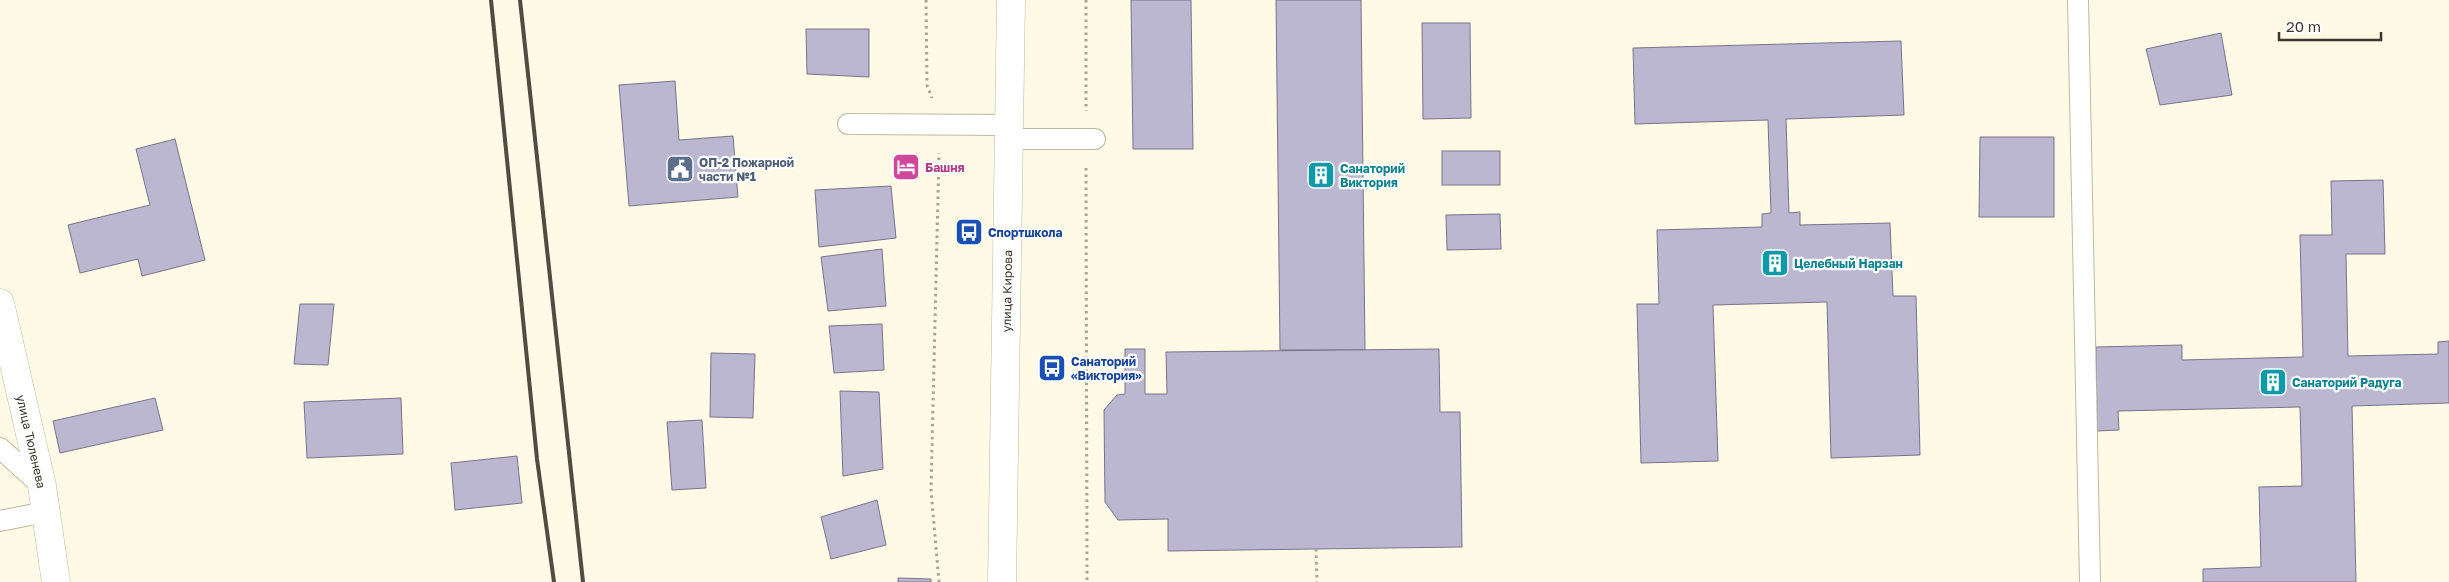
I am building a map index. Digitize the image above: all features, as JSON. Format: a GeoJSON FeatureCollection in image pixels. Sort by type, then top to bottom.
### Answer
{"type":"FeatureCollection","features":[{"type":"Feature","properties":{"kind":"street","name":"улица Кирова"},"geometry":{"type":"LineString","coordinates":[[1002,582],[1011,0]]}},
{"type":"Feature","properties":{"kind":"street","name":"улица Тюленева"},"geometry":{"type":"LineString","coordinates":[[0,303],[44,499],[56,582]]}},
{"type":"Feature","properties":{"kind":"lane"},"geometry":{"type":"LineString","coordinates":[[2078,0],[2090,582]]}},
{"type":"Feature","properties":{"kind":"lane"},"geometry":{"type":"LineString","coordinates":[[848,124],[940,125],[1091,139]]}},
{"type":"Feature","properties":{"kind":"lane"},"geometry":{"type":"LineString","coordinates":[[0,448],[44,499],[0,521]]}},
{"type":"Feature","properties":{"kind":"path"},"geometry":{"type":"LineString","coordinates":[[926,0],[928,85],[940,125],[931,490],[939,582]]}},
{"type":"Feature","properties":{"kind":"path"},"geometry":{"type":"LineString","coordinates":[[1086,0],[1091,139],[1087,582]]}},
{"type":"Feature","properties":{"kind":"path"},"geometry":{"type":"LineString","coordinates":[[1316,549],[1317,582]]}},
{"type":"Feature","properties":{"kind":"building"},"geometry":{"type":"Polygon","coordinates":[[[1131,0],[1191,0],[1193,149],[1133,149],[1131,0]]]}},
{"type":"Feature","properties":{"kind":"building","name":"Санаторий Виктория"},"geometry":{"type":"Polygon","coordinates":[[[1276,0],[1361,0],[1365,350],[1280,350],[1276,0]]]}},
{"type":"Feature","properties":{"kind":"building"},"geometry":{"type":"Polygon","coordinates":[[[1422,23],[1470,23],[1471,118],[1423,119],[1422,23]]]}},
{"type":"Feature","properties":{"kind":"building"},"geometry":{"type":"Polygon","coordinates":[[[806,29],[869,29],[869,77],[807,74],[806,29]]]}},
{"type":"Feature","properties":{"kind":"building"},"geometry":{"type":"Polygon","coordinates":[[[2221,33],[2232,95],[2160,105],[2146,49],[2221,33]]]}},
{"type":"Feature","properties":{"kind":"building","name":"Целебный Нарзан"},"geometry":{"type":"Polygon","coordinates":[[[1901,41],[1904,115],[1786,119],[1789,213],[1800,212],[1800,225],[1890,223],[1893,296],[1916,296],[1920,455],[1831,458],[1827,302],[1713,305],[1718,461],[1641,463],[1637,304],[1659,304],[1657,230],[1762,227],[1762,214],[1771,213],[1768,120],[1635,124],[1633,48],[1901,41]]]}},
{"type":"Feature","properties":{"kind":"building","name":"ОП-2 Пожарной части №1"},"geometry":{"type":"Polygon","coordinates":[[[675,81],[679,140],[733,136],[738,197],[629,206],[619,85],[675,81]]]}},
{"type":"Feature","properties":{"kind":"building"},"geometry":{"type":"Polygon","coordinates":[[[1980,137],[2054,137],[2054,217],[1979,217],[1980,137]]]}},
{"type":"Feature","properties":{"kind":"building"},"geometry":{"type":"Polygon","coordinates":[[[175,139],[205,260],[142,276],[138,259],[80,273],[68,225],[150,205],[136,149],[175,139]]]}},
{"type":"Feature","properties":{"kind":"building"},"geometry":{"type":"Polygon","coordinates":[[[1442,151],[1500,151],[1500,185],[1442,185],[1442,151]]]}},
{"type":"Feature","properties":{"kind":"building","name":"Cанаторий Радуга"},"geometry":{"type":"Polygon","coordinates":[[[2383,180],[2385,254],[2346,254],[2348,356],[2438,354],[2438,342],[2449,341],[2449,403],[2352,406],[2356,582],[2203,582],[2203,569],[2261,567],[2259,487],[2302,486],[2300,407],[2118,411],[2119,430],[2097,431],[2096,347],[2182,345],[2182,360],[2303,357],[2300,235],[2332,235],[2331,181],[2383,180]]]}},
{"type":"Feature","properties":{"kind":"building"},"geometry":{"type":"Polygon","coordinates":[[[891,186],[896,238],[819,247],[815,190],[891,186]]]}},
{"type":"Feature","properties":{"kind":"building"},"geometry":{"type":"Polygon","coordinates":[[[1500,214],[1501,249],[1447,250],[1446,215],[1500,214]]]}},
{"type":"Feature","properties":{"kind":"building"},"geometry":{"type":"Polygon","coordinates":[[[882,249],[886,306],[828,311],[821,257],[882,249]]]}},
{"type":"Feature","properties":{"kind":"building"},"geometry":{"type":"Polygon","coordinates":[[[300,304],[334,304],[328,365],[294,364],[300,304]]]}},
{"type":"Feature","properties":{"kind":"building"},"geometry":{"type":"Polygon","coordinates":[[[882,324],[884,370],[834,373],[829,326],[882,324]]]}},
{"type":"Feature","properties":{"kind":"building"},"geometry":{"type":"Polygon","coordinates":[[[1125,349],[1145,349],[1145,394],[1167,394],[1166,352],[1439,349],[1440,412],[1460,412],[1462,547],[1168,551],[1168,519],[1118,520],[1105,502],[1104,410],[1117,395],[1125,394],[1125,349]]]}},
{"type":"Feature","properties":{"kind":"building"},"geometry":{"type":"Polygon","coordinates":[[[711,353],[755,354],[753,418],[710,417],[711,353]]]}},
{"type":"Feature","properties":{"kind":"building"},"geometry":{"type":"Polygon","coordinates":[[[840,391],[879,392],[883,469],[843,476],[840,391]]]}},
{"type":"Feature","properties":{"kind":"building"},"geometry":{"type":"Polygon","coordinates":[[[155,398],[163,430],[60,453],[53,421],[155,398]]]}},
{"type":"Feature","properties":{"kind":"building"},"geometry":{"type":"Polygon","coordinates":[[[401,398],[403,454],[307,458],[304,402],[401,398]]]}},
{"type":"Feature","properties":{"kind":"building"},"geometry":{"type":"Polygon","coordinates":[[[702,420],[706,488],[672,490],[667,422],[702,420]]]}},
{"type":"Feature","properties":{"kind":"building"},"geometry":{"type":"Polygon","coordinates":[[[517,456],[522,503],[455,510],[451,463],[517,456]]]}},
{"type":"Feature","properties":{"kind":"building"},"geometry":{"type":"Polygon","coordinates":[[[877,500],[886,545],[831,559],[821,517],[877,500]]]}},
{"type":"Feature","properties":{"kind":"building"},"geometry":{"type":"Polygon","coordinates":[[[898,578],[931,579],[931,582],[898,582],[898,578]]]}},
{"type":"Feature","properties":{"kind":"railway"},"geometry":{"type":"LineString","coordinates":[[491,0],[537,459],[554,582]]}},
{"type":"Feature","properties":{"kind":"railway"},"geometry":{"type":"LineString","coordinates":[[520,0],[583,582]]}},
{"type":"Feature","properties":{"kind":"place","name":"Башня"},"geometry":{"type":"Point","coordinates":[906,167]}},
{"type":"Feature","properties":{"kind":"place","name":"ОП-2 Пожарной части №1"},"geometry":{"type":"Point","coordinates":[680,169]}},
{"type":"Feature","properties":{"kind":"place","name":"Санаторий Виктория"},"geometry":{"type":"Point","coordinates":[1321,175]}},
{"type":"Feature","properties":{"kind":"place","name":"Спортшкола"},"geometry":{"type":"Point","coordinates":[969,232]}},
{"type":"Feature","properties":{"kind":"place","name":"Целебный Нарзан"},"geometry":{"type":"Point","coordinates":[1775,263]}},
{"type":"Feature","properties":{"kind":"place","name":"Санаторий «Виктория»"},"geometry":{"type":"Point","coordinates":[1052,368]}},
{"type":"Feature","properties":{"kind":"place","name":"Cанаторий Радуга"},"geometry":{"type":"Point","coordinates":[2273,382]}}]}
